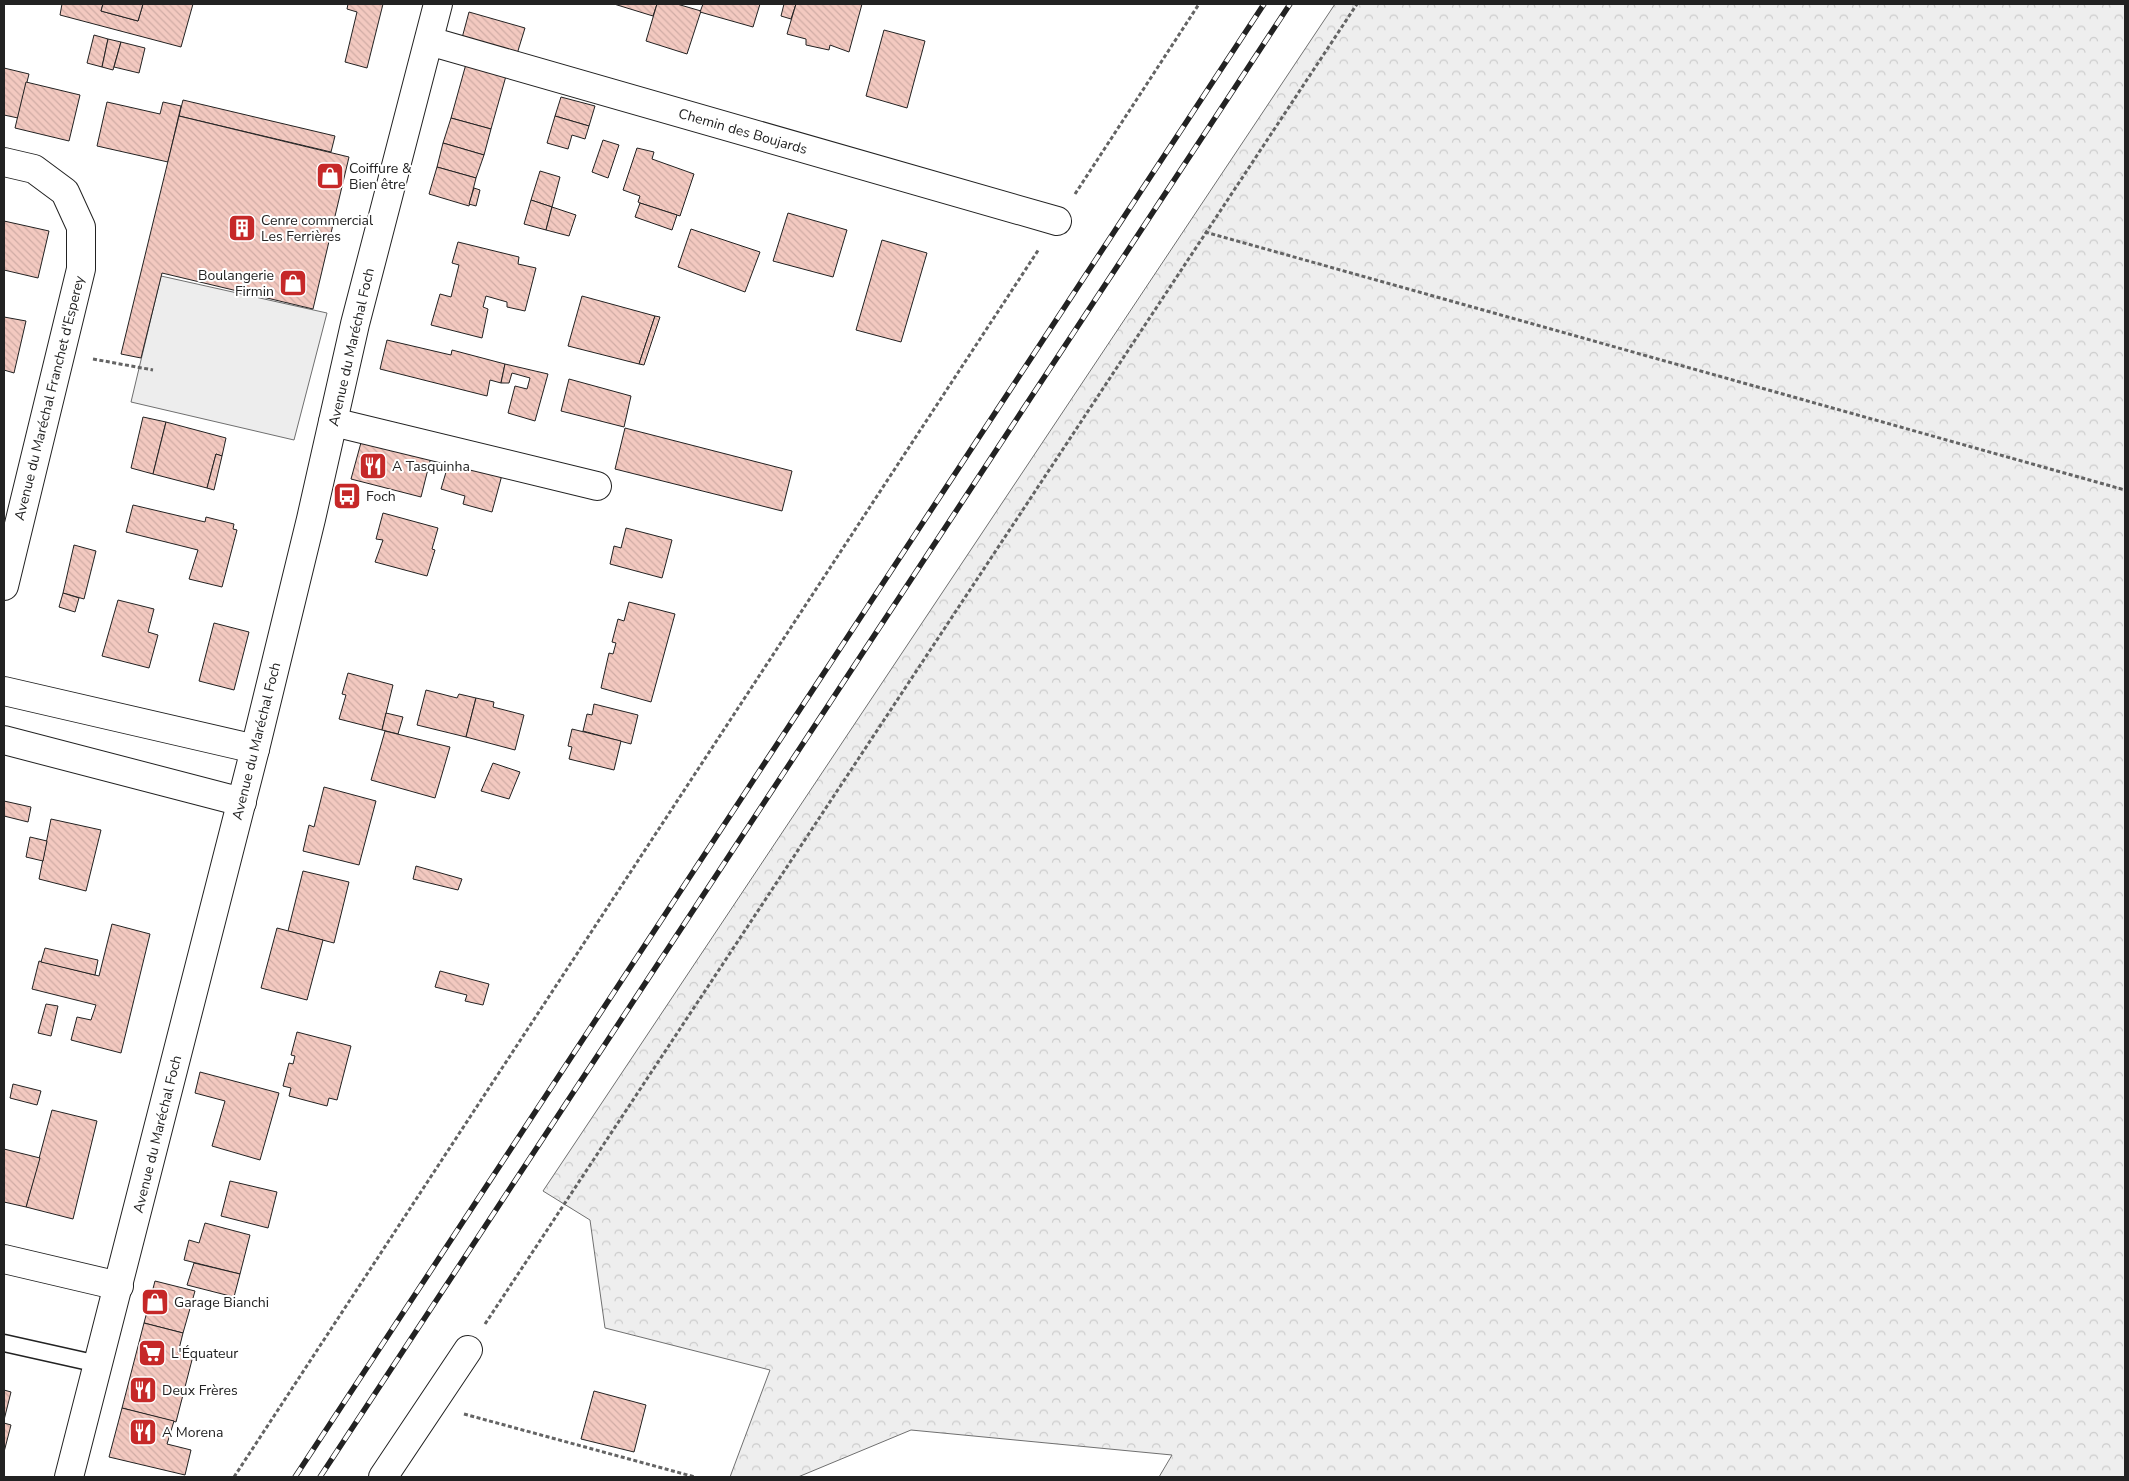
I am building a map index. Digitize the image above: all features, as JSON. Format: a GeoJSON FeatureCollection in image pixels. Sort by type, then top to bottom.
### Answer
{"type":"FeatureCollection","features":[{"type":"Feature","properties":{"kind":"street","name":"Avenue du Maréchal Foch"},"geometry":{"type":"LineString","coordinates":[[69,1477],[220,880],[242,802],[355,324],[438,4]]}},
{"type":"Feature","properties":{"kind":"street","name":"Chemin des Boujards"},"geometry":{"type":"LineString","coordinates":[[429,40],[1057,221]]}},
{"type":"Feature","properties":{"kind":"street","name":"Avenue du Maréchal Franchet d'Esperey"},"geometry":{"type":"LineString","coordinates":[[4,162],[34,169],[65,192],[81,227],[81,270],[4,586]]}},
{"type":"Feature","properties":{"kind":"street"},"geometry":{"type":"LineString","coordinates":[[333,422],[597,486]]}},
{"type":"Feature","properties":{"kind":"street"},"geometry":{"type":"LineString","coordinates":[[4,691],[255,749]]}},
{"type":"Feature","properties":{"kind":"street"},"geometry":{"type":"LineString","coordinates":[[4,740],[242,802]]}},
{"type":"Feature","properties":{"kind":"street"},"geometry":{"type":"LineString","coordinates":[[4,1259],[118,1286]]}},
{"type":"Feature","properties":{"kind":"street"},"geometry":{"type":"LineString","coordinates":[[383,1477],[468,1350]]}},
{"type":"Feature","properties":{"kind":"lane"},"geometry":{"type":"LineString","coordinates":[[4,1343],[98,1364]]}},
{"type":"Feature","properties":{"kind":"path"},"geometry":{"type":"LineString","coordinates":[[234,1477],[1199,4]]}},
{"type":"Feature","properties":{"kind":"path"},"geometry":{"type":"LineString","coordinates":[[468,1350],[1357,4]]}},
{"type":"Feature","properties":{"kind":"path"},"geometry":{"type":"LineString","coordinates":[[1205,232],[2125,490]]}},
{"type":"Feature","properties":{"kind":"path"},"geometry":{"type":"LineString","coordinates":[[60,353],[153,370]]}},
{"type":"Feature","properties":{"kind":"path"},"geometry":{"type":"LineString","coordinates":[[431,1405],[695,1477]]}},
{"type":"Feature","properties":{"kind":"green space"},"geometry":{"type":"Polygon","coordinates":[[[1335,4],[2125,4],[2125,1477],[1159,1477],[1172,1455],[911,1430],[798,1477],[730,1477],[770,1370],[605,1328],[590,1220],[543,1191],[1335,4]]]}},
{"type":"Feature","properties":{"kind":"shaded area"},"geometry":{"type":"Polygon","coordinates":[[[161,276],[327,313],[294,440],[131,402],[161,276]]]}},
{"type":"Feature","properties":{"kind":"building"},"geometry":{"type":"Polygon","coordinates":[[[62,4],[103,4],[101,11],[138,21],[143,4],[193,4],[181,47],[60,15],[62,4]]]}},
{"type":"Feature","properties":{"kind":"building"},"geometry":{"type":"Polygon","coordinates":[[[103,4],[143,4],[138,21],[101,11],[103,4]]]}},
{"type":"Feature","properties":{"kind":"building"},"geometry":{"type":"Polygon","coordinates":[[[348,4],[383,4],[367,68],[345,62],[357,12],[347,9],[348,4]]]}},
{"type":"Feature","properties":{"kind":"building"},"geometry":{"type":"Polygon","coordinates":[[[614,4],[657,4],[653,16],[614,4]]]}},
{"type":"Feature","properties":{"kind":"building"},"geometry":{"type":"Polygon","coordinates":[[[657,4],[677,4],[701,11],[687,54],[646,41],[657,4]]]}},
{"type":"Feature","properties":{"kind":"building"},"geometry":{"type":"Polygon","coordinates":[[[703,4],[760,4],[753,27],[700,12],[703,4]]]}},
{"type":"Feature","properties":{"kind":"building"},"geometry":{"type":"Polygon","coordinates":[[[784,4],[796,4],[791,19],[781,16],[784,4]]]}},
{"type":"Feature","properties":{"kind":"building"},"geometry":{"type":"Polygon","coordinates":[[[796,4],[862,4],[849,52],[830,45],[829,50],[806,45],[806,39],[787,34],[796,4]]]}},
{"type":"Feature","properties":{"kind":"building"},"geometry":{"type":"Polygon","coordinates":[[[469,12],[525,28],[517,54],[462,38],[469,12]]]}},
{"type":"Feature","properties":{"kind":"building"},"geometry":{"type":"Polygon","coordinates":[[[884,30],[925,41],[907,108],[866,96],[884,30]]]}},
{"type":"Feature","properties":{"kind":"building"},"geometry":{"type":"Polygon","coordinates":[[[94,35],[108,39],[102,67],[87,63],[94,35]]]}},
{"type":"Feature","properties":{"kind":"building"},"geometry":{"type":"Polygon","coordinates":[[[108,39],[121,42],[113,70],[102,67],[108,39]]]}},
{"type":"Feature","properties":{"kind":"building"},"geometry":{"type":"Polygon","coordinates":[[[121,42],[145,48],[139,73],[114,67],[121,42]]]}},
{"type":"Feature","properties":{"kind":"building"},"geometry":{"type":"Polygon","coordinates":[[[466,64],[506,76],[491,129],[451,118],[466,64]]]}},
{"type":"Feature","properties":{"kind":"building"},"geometry":{"type":"Polygon","coordinates":[[[4,68],[29,74],[18,118],[4,115],[4,68]]]}},
{"type":"Feature","properties":{"kind":"building"},"geometry":{"type":"Polygon","coordinates":[[[26,82],[80,95],[69,141],[15,128],[26,82]]]}},
{"type":"Feature","properties":{"kind":"building"},"geometry":{"type":"Polygon","coordinates":[[[561,97],[595,106],[589,126],[555,116],[561,97]]]}},
{"type":"Feature","properties":{"kind":"building"},"geometry":{"type":"Polygon","coordinates":[[[183,100],[335,136],[331,152],[179,116],[183,100]]]}},
{"type":"Feature","properties":{"kind":"building"},"geometry":{"type":"Polygon","coordinates":[[[107,102],[160,114],[163,102],[181,106],[168,162],[97,146],[107,102]]]}},
{"type":"Feature","properties":{"kind":"building","name":"Cenre commercial Les Ferrières"},"geometry":{"type":"Polygon","coordinates":[[[179,116],[349,157],[313,309],[162,273],[141,358],[121,354],[179,116]]]}},
{"type":"Feature","properties":{"kind":"building"},"geometry":{"type":"Polygon","coordinates":[[[555,116],[589,126],[585,139],[572,135],[568,149],[547,143],[555,116]]]}},
{"type":"Feature","properties":{"kind":"building"},"geometry":{"type":"Polygon","coordinates":[[[451,118],[491,129],[484,155],[443,143],[451,118]]]}},
{"type":"Feature","properties":{"kind":"building"},"geometry":{"type":"Polygon","coordinates":[[[603,140],[619,145],[608,178],[592,172],[603,140]]]}},
{"type":"Feature","properties":{"kind":"building"},"geometry":{"type":"Polygon","coordinates":[[[443,143],[484,155],[476,178],[437,167],[443,143]]]}},
{"type":"Feature","properties":{"kind":"building"},"geometry":{"type":"Polygon","coordinates":[[[637,148],[654,152],[652,159],[694,174],[680,216],[640,203],[638,202],[640,196],[623,190],[637,148]]]}},
{"type":"Feature","properties":{"kind":"building"},"geometry":{"type":"Polygon","coordinates":[[[437,167],[476,178],[469,206],[429,194],[437,167]]]}},
{"type":"Feature","properties":{"kind":"building"},"geometry":{"type":"Polygon","coordinates":[[[540,171],[560,177],[552,207],[531,200],[540,171]]]}},
{"type":"Feature","properties":{"kind":"building"},"geometry":{"type":"Polygon","coordinates":[[[474,188],[480,190],[476,206],[469,204],[474,188]]]}},
{"type":"Feature","properties":{"kind":"building"},"geometry":{"type":"Polygon","coordinates":[[[531,200],[552,207],[546,230],[524,224],[531,200]]]}},
{"type":"Feature","properties":{"kind":"building"},"geometry":{"type":"Polygon","coordinates":[[[640,203],[677,215],[672,230],[635,217],[640,203]]]}},
{"type":"Feature","properties":{"kind":"building"},"geometry":{"type":"Polygon","coordinates":[[[552,207],[576,215],[569,236],[546,230],[552,207]]]}},
{"type":"Feature","properties":{"kind":"building"},"geometry":{"type":"Polygon","coordinates":[[[788,213],[847,230],[833,277],[773,261],[788,213]]]}},
{"type":"Feature","properties":{"kind":"building"},"geometry":{"type":"Polygon","coordinates":[[[4,221],[49,231],[38,278],[4,270],[4,221]]]}},
{"type":"Feature","properties":{"kind":"building"},"geometry":{"type":"Polygon","coordinates":[[[691,229],[760,252],[745,292],[678,267],[691,229]]]}},
{"type":"Feature","properties":{"kind":"building"},"geometry":{"type":"Polygon","coordinates":[[[882,240],[927,253],[901,342],[856,330],[882,240]]]}},
{"type":"Feature","properties":{"kind":"building"},"geometry":{"type":"Polygon","coordinates":[[[458,242],[519,257],[518,264],[536,268],[525,311],[507,307],[507,302],[486,296],[483,307],[488,309],[482,338],[431,325],[440,294],[451,297],[459,265],[452,263],[458,242]]]}},
{"type":"Feature","properties":{"kind":"building"},"geometry":{"type":"Polygon","coordinates":[[[582,296],[655,316],[639,364],[568,346],[582,296]]]}},
{"type":"Feature","properties":{"kind":"building"},"geometry":{"type":"Polygon","coordinates":[[[655,316],[660,317],[644,365],[639,364],[655,316]]]}},
{"type":"Feature","properties":{"kind":"building"},"geometry":{"type":"Polygon","coordinates":[[[4,317],[26,321],[14,373],[4,370],[4,317]]]}},
{"type":"Feature","properties":{"kind":"building"},"geometry":{"type":"Polygon","coordinates":[[[387,340],[451,355],[452,350],[505,364],[501,383],[490,380],[487,396],[380,369],[387,340]]]}},
{"type":"Feature","properties":{"kind":"building"},"geometry":{"type":"Polygon","coordinates":[[[505,364],[548,374],[535,421],[508,413],[515,386],[527,389],[530,378],[512,373],[509,383],[501,383],[505,364]]]}},
{"type":"Feature","properties":{"kind":"building"},"geometry":{"type":"Polygon","coordinates":[[[569,379],[631,396],[624,427],[561,411],[569,379]]]}},
{"type":"Feature","properties":{"kind":"building"},"geometry":{"type":"Polygon","coordinates":[[[143,417],[166,422],[153,474],[131,468],[143,417]]]}},
{"type":"Feature","properties":{"kind":"building"},"geometry":{"type":"Polygon","coordinates":[[[166,422],[226,438],[222,456],[216,454],[207,488],[153,474],[166,422]]]}},
{"type":"Feature","properties":{"kind":"building"},"geometry":{"type":"Polygon","coordinates":[[[625,428],[792,471],[782,511],[615,469],[625,428]]]}},
{"type":"Feature","properties":{"kind":"building"},"geometry":{"type":"Polygon","coordinates":[[[362,439],[431,457],[421,497],[351,479],[362,439]]]}},
{"type":"Feature","properties":{"kind":"building"},"geometry":{"type":"Polygon","coordinates":[[[216,454],[222,456],[214,490],[207,488],[216,454]]]}},
{"type":"Feature","properties":{"kind":"building"},"geometry":{"type":"Polygon","coordinates":[[[449,462],[502,475],[492,512],[463,504],[465,496],[441,489],[449,462]]]}},
{"type":"Feature","properties":{"kind":"building"},"geometry":{"type":"Polygon","coordinates":[[[133,505],[205,522],[206,517],[234,524],[233,529],[237,530],[222,587],[189,579],[198,550],[126,532],[133,505]]]}},
{"type":"Feature","properties":{"kind":"building"},"geometry":{"type":"Polygon","coordinates":[[[383,513],[438,528],[432,549],[435,550],[427,576],[375,562],[383,540],[376,539],[383,513]]]}},
{"type":"Feature","properties":{"kind":"building"},"geometry":{"type":"Polygon","coordinates":[[[626,528],[672,540],[662,578],[610,564],[614,546],[621,548],[626,528]]]}},
{"type":"Feature","properties":{"kind":"building"},"geometry":{"type":"Polygon","coordinates":[[[74,545],[96,551],[84,599],[63,593],[74,545]]]}},
{"type":"Feature","properties":{"kind":"building"},"geometry":{"type":"Polygon","coordinates":[[[63,593],[79,598],[75,612],[59,607],[63,593]]]}},
{"type":"Feature","properties":{"kind":"building"},"geometry":{"type":"Polygon","coordinates":[[[118,600],[154,609],[148,632],[158,635],[149,668],[102,656],[118,600]]]}},
{"type":"Feature","properties":{"kind":"building"},"geometry":{"type":"Polygon","coordinates":[[[629,602],[675,614],[651,702],[601,688],[609,653],[613,654],[616,643],[612,642],[618,619],[624,621],[629,602]]]}},
{"type":"Feature","properties":{"kind":"building"},"geometry":{"type":"Polygon","coordinates":[[[214,623],[249,632],[234,690],[199,681],[214,623]]]}},
{"type":"Feature","properties":{"kind":"building"},"geometry":{"type":"Polygon","coordinates":[[[348,673],[393,685],[382,730],[339,719],[346,695],[342,694],[348,673]]]}},
{"type":"Feature","properties":{"kind":"building"},"geometry":{"type":"Polygon","coordinates":[[[426,690],[457,698],[459,694],[476,698],[466,737],[417,725],[426,690]]]}},
{"type":"Feature","properties":{"kind":"building"},"geometry":{"type":"Polygon","coordinates":[[[476,698],[494,702],[493,707],[524,715],[515,750],[466,737],[476,698]]]}},
{"type":"Feature","properties":{"kind":"building"},"geometry":{"type":"Polygon","coordinates":[[[594,704],[638,715],[631,744],[583,731],[587,714],[592,715],[594,704]]]}},
{"type":"Feature","properties":{"kind":"building"},"geometry":{"type":"Polygon","coordinates":[[[386,713],[403,717],[398,734],[382,730],[386,713]]]}},
{"type":"Feature","properties":{"kind":"building"},"geometry":{"type":"Polygon","coordinates":[[[572,729],[621,741],[614,770],[569,759],[572,747],[568,746],[572,729]]]}},
{"type":"Feature","properties":{"kind":"building"},"geometry":{"type":"Polygon","coordinates":[[[385,731],[450,747],[435,798],[371,780],[385,731]]]}},
{"type":"Feature","properties":{"kind":"building"},"geometry":{"type":"Polygon","coordinates":[[[493,763],[520,772],[509,799],[481,791],[493,763]]]}},
{"type":"Feature","properties":{"kind":"building"},"geometry":{"type":"Polygon","coordinates":[[[324,787],[376,801],[359,865],[303,851],[309,825],[314,827],[324,787]]]}},
{"type":"Feature","properties":{"kind":"building"},"geometry":{"type":"Polygon","coordinates":[[[4,801],[31,807],[28,822],[4,816],[4,801]]]}},
{"type":"Feature","properties":{"kind":"building"},"geometry":{"type":"Polygon","coordinates":[[[51,819],[101,830],[86,891],[39,879],[51,819]]]}},
{"type":"Feature","properties":{"kind":"building"},"geometry":{"type":"Polygon","coordinates":[[[30,837],[47,841],[43,861],[26,857],[30,837]]]}},
{"type":"Feature","properties":{"kind":"building"},"geometry":{"type":"Polygon","coordinates":[[[416,866],[462,879],[458,890],[413,879],[416,866]]]}},
{"type":"Feature","properties":{"kind":"building"},"geometry":{"type":"Polygon","coordinates":[[[303,871],[349,882],[334,943],[288,931],[303,871]]]}},
{"type":"Feature","properties":{"kind":"building"},"geometry":{"type":"Polygon","coordinates":[[[112,924],[150,934],[121,1053],[71,1040],[77,1017],[91,1020],[96,1005],[32,989],[39,961],[99,976],[112,924]]]}},
{"type":"Feature","properties":{"kind":"building"},"geometry":{"type":"Polygon","coordinates":[[[277,928],[323,940],[307,1000],[261,988],[277,928]]]}},
{"type":"Feature","properties":{"kind":"building"},"geometry":{"type":"Polygon","coordinates":[[[45,948],[98,960],[95,975],[41,962],[45,948]]]}},
{"type":"Feature","properties":{"kind":"building"},"geometry":{"type":"Polygon","coordinates":[[[440,971],[489,984],[483,1005],[465,1001],[467,995],[435,987],[440,971]]]}},
{"type":"Feature","properties":{"kind":"building"},"geometry":{"type":"Polygon","coordinates":[[[46,1004],[58,1006],[51,1036],[38,1033],[46,1004]]]}},
{"type":"Feature","properties":{"kind":"building"},"geometry":{"type":"Polygon","coordinates":[[[297,1032],[351,1046],[337,1100],[329,1098],[327,1106],[289,1096],[291,1088],[283,1086],[289,1063],[293,1064],[295,1056],[291,1055],[297,1032]]]}},
{"type":"Feature","properties":{"kind":"building"},"geometry":{"type":"Polygon","coordinates":[[[200,1072],[279,1093],[260,1160],[212,1146],[225,1101],[195,1093],[200,1072]]]}},
{"type":"Feature","properties":{"kind":"building"},"geometry":{"type":"Polygon","coordinates":[[[13,1084],[41,1091],[37,1105],[10,1098],[13,1084]]]}},
{"type":"Feature","properties":{"kind":"building"},"geometry":{"type":"Polygon","coordinates":[[[52,1110],[97,1121],[73,1219],[26,1207],[52,1110]]]}},
{"type":"Feature","properties":{"kind":"building"},"geometry":{"type":"Polygon","coordinates":[[[4,1149],[40,1158],[26,1207],[4,1202],[4,1149]]]}},
{"type":"Feature","properties":{"kind":"building"},"geometry":{"type":"Polygon","coordinates":[[[230,1181],[277,1192],[268,1228],[221,1216],[230,1181]]]}},
{"type":"Feature","properties":{"kind":"building"},"geometry":{"type":"Polygon","coordinates":[[[205,1223],[250,1235],[240,1274],[184,1260],[189,1240],[199,1243],[205,1223]]]}},
{"type":"Feature","properties":{"kind":"building"},"geometry":{"type":"Polygon","coordinates":[[[194,1263],[240,1274],[234,1297],[187,1285],[194,1263]]]}},
{"type":"Feature","properties":{"kind":"building"},"geometry":{"type":"Polygon","coordinates":[[[155,1281],[195,1291],[183,1333],[144,1323],[155,1281]]]}},
{"type":"Feature","properties":{"kind":"building"},"geometry":{"type":"Polygon","coordinates":[[[144,1323],[183,1333],[178,1353],[193,1356],[176,1422],[122,1408],[144,1323]]]}},
{"type":"Feature","properties":{"kind":"building"},"geometry":{"type":"Polygon","coordinates":[[[4,1390],[11,1392],[4,1420],[4,1390]]]}},
{"type":"Feature","properties":{"kind":"building"},"geometry":{"type":"Polygon","coordinates":[[[594,1391],[646,1405],[634,1452],[581,1439],[594,1391]]]}},
{"type":"Feature","properties":{"kind":"building","name":"A Morena"},"geometry":{"type":"Polygon","coordinates":[[[122,1408],[174,1421],[167,1444],[191,1450],[185,1475],[109,1457],[122,1408]]]}},
{"type":"Feature","properties":{"kind":"building"},"geometry":{"type":"Polygon","coordinates":[[[4,1423],[11,1425],[4,1452],[4,1423]]]}},
{"type":"Feature","properties":{"kind":"railway"},"geometry":{"type":"LineString","coordinates":[[295,1477],[1264,4]]}},
{"type":"Feature","properties":{"kind":"railway"},"geometry":{"type":"LineString","coordinates":[[320,1477],[1290,4]]}},
{"type":"Feature","properties":{"kind":"place","name":"Coiffure & Bien être"},"geometry":{"type":"Point","coordinates":[330,176]}},
{"type":"Feature","properties":{"kind":"place","name":"Cenre commercial Les Ferrières"},"geometry":{"type":"Point","coordinates":[242,228]}},
{"type":"Feature","properties":{"kind":"place","name":"Boulangerie Firmin"},"geometry":{"type":"Point","coordinates":[293,283]}},
{"type":"Feature","properties":{"kind":"place","name":"A Tasquinha"},"geometry":{"type":"Point","coordinates":[373,466]}},
{"type":"Feature","properties":{"kind":"place","name":"Foch"},"geometry":{"type":"Point","coordinates":[347,496]}},
{"type":"Feature","properties":{"kind":"place","name":"Garage Bianchi"},"geometry":{"type":"Point","coordinates":[155,1302]}},
{"type":"Feature","properties":{"kind":"place","name":"L'Équateur"},"geometry":{"type":"Point","coordinates":[152,1353]}},
{"type":"Feature","properties":{"kind":"place","name":"Deux Frères"},"geometry":{"type":"Point","coordinates":[143,1390]}},
{"type":"Feature","properties":{"kind":"place","name":"A Morena"},"geometry":{"type":"Point","coordinates":[143,1432]}}]}
